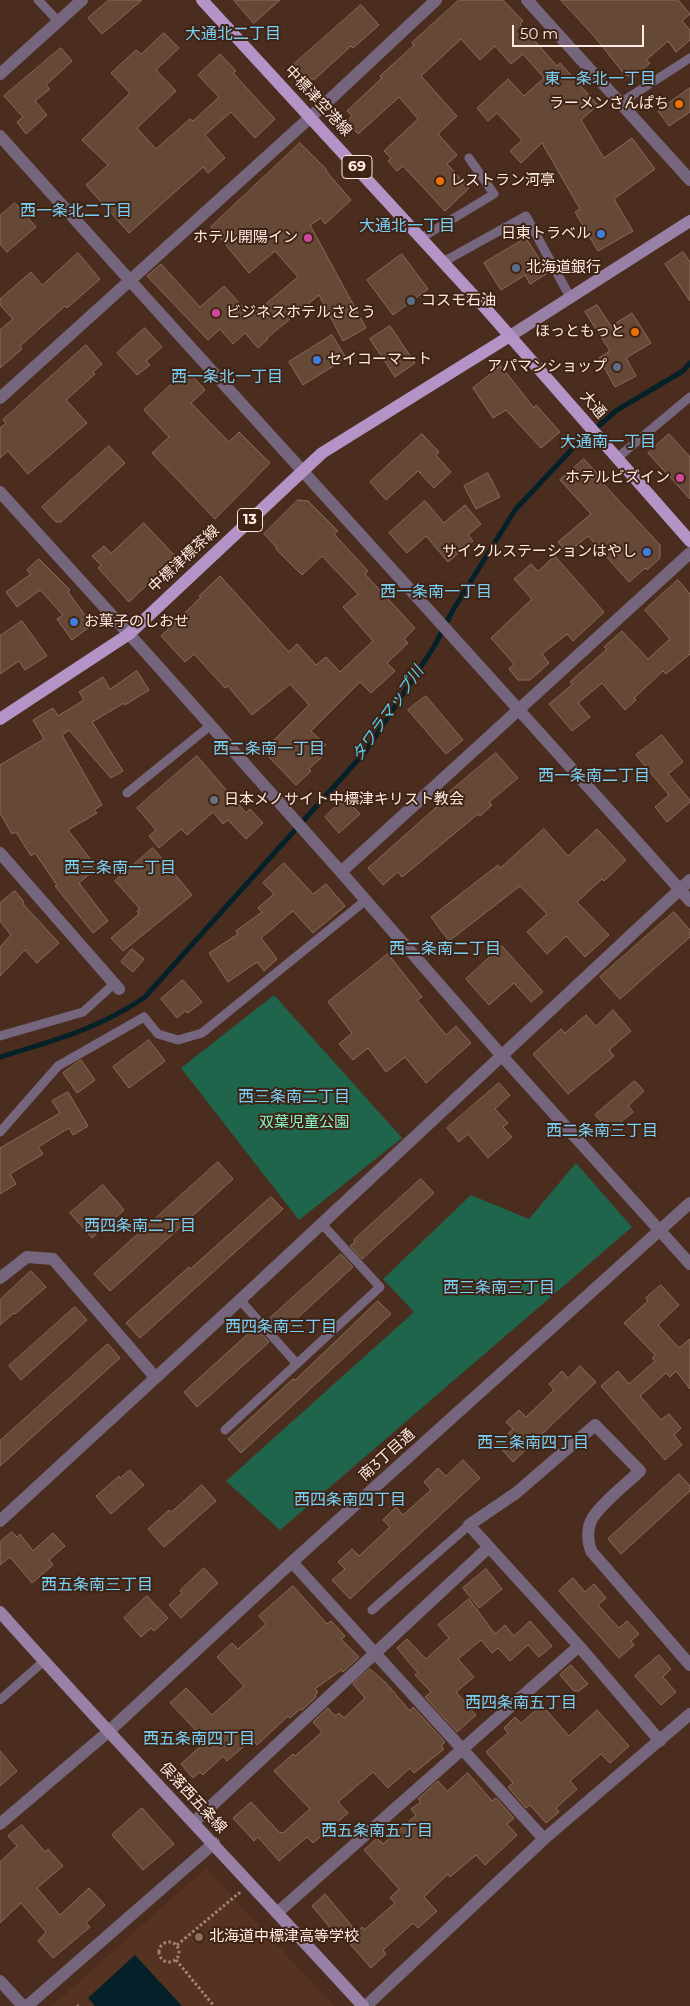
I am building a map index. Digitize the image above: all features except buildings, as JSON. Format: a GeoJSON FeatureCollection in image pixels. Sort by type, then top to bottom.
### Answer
{"type":"FeatureCollection","features":[{"type":"Feature","properties":{"kind":"main road","name":"中標津空港線"},"geometry":{"type":"LineString","coordinates":[[202,0],[510,336]]}},
{"type":"Feature","properties":{"kind":"main road"},"geometry":{"type":"LineString","coordinates":[[510,336],[690,221]]}},
{"type":"Feature","properties":{"kind":"main road","name":"大通"},"geometry":{"type":"LineString","coordinates":[[510,336],[690,541]]}},
{"type":"Feature","properties":{"kind":"main road","name":"中標津標茶線"},"geometry":{"type":"LineString","coordinates":[[0,718],[129,634],[322,453],[510,336]]}},
{"type":"Feature","properties":{"kind":"main road","name":"俣落西五条線"},"geometry":{"type":"LineString","coordinates":[[0,1612],[108,1732],[214,1843],[364,2006]]}},
{"type":"Feature","properties":{"kind":"street"},"geometry":{"type":"LineString","coordinates":[[0,74],[82,0]]}},
{"type":"Feature","properties":{"kind":"street"},"geometry":{"type":"LineString","coordinates":[[0,398],[436,0]]}},
{"type":"Feature","properties":{"kind":"street"},"geometry":{"type":"LineString","coordinates":[[527,0],[690,180]]}},
{"type":"Feature","properties":{"kind":"street"},"geometry":{"type":"LineString","coordinates":[[0,136],[301,471],[520,710],[690,901]]}},
{"type":"Feature","properties":{"kind":"street"},"geometry":{"type":"LineString","coordinates":[[0,492],[211,725],[502,1056],[690,1264]]}},
{"type":"Feature","properties":{"kind":"street"},"geometry":{"type":"LineString","coordinates":[[341,872],[690,553]]}},
{"type":"Feature","properties":{"kind":"street"},"geometry":{"type":"LineString","coordinates":[[0,853],[117,986]]}},
{"type":"Feature","properties":{"kind":"street"},"geometry":{"type":"LineString","coordinates":[[0,1521],[690,880]]}},
{"type":"Feature","properties":{"kind":"street","name":"南3丁目通"},"geometry":{"type":"LineString","coordinates":[[0,1824],[108,1732],[292,1562],[690,1204]]}},
{"type":"Feature","properties":{"kind":"street"},"geometry":{"type":"LineString","coordinates":[[0,1278],[26,1257],[53,1259],[155,1377]]}},
{"type":"Feature","properties":{"kind":"street"},"geometry":{"type":"LineString","coordinates":[[660,1741],[579,1646],[469,1524],[516,1493],[596,1425],[640,1470],[594,1515],[589,1531],[591,1552],[690,1665]]}},
{"type":"Feature","properties":{"kind":"street"},"geometry":{"type":"LineString","coordinates":[[194,1822],[490,1547]]}},
{"type":"Feature","properties":{"kind":"street"},"geometry":{"type":"LineString","coordinates":[[292,1562],[544,1839]]}},
{"type":"Feature","properties":{"kind":"street"},"geometry":{"type":"LineString","coordinates":[[277,1912],[579,1646]]}},
{"type":"Feature","properties":{"kind":"street"},"geometry":{"type":"LineString","coordinates":[[364,2006],[544,1839],[690,1714]]}},
{"type":"Feature","properties":{"kind":"street"},"geometry":{"type":"LineString","coordinates":[[27,2006],[214,1843]]}},
{"type":"Feature","properties":{"kind":"street"},"geometry":{"type":"LineString","coordinates":[[0,1981],[23,2006]]}},
{"type":"Feature","properties":{"kind":"lane"},"geometry":{"type":"LineString","coordinates":[[38,0],[58,22]]}},
{"type":"Feature","properties":{"kind":"lane"},"geometry":{"type":"LineString","coordinates":[[620,103],[690,58]]}},
{"type":"Feature","properties":{"kind":"lane"},"geometry":{"type":"LineString","coordinates":[[421,238],[494,194],[469,158]]}},
{"type":"Feature","properties":{"kind":"lane"},"geometry":{"type":"LineString","coordinates":[[443,262],[526,216],[570,297]]}},
{"type":"Feature","properties":{"kind":"lane"},"geometry":{"type":"LineString","coordinates":[[617,458],[690,397]]}},
{"type":"Feature","properties":{"kind":"lane"},"geometry":{"type":"LineString","coordinates":[[127,793],[211,725]]}},
{"type":"Feature","properties":{"kind":"lane"},"geometry":{"type":"LineString","coordinates":[[0,1132],[58,1066],[144,1017],[158,1034],[178,1040],[202,1033],[366,900]]}},
{"type":"Feature","properties":{"kind":"lane"},"geometry":{"type":"LineString","coordinates":[[0,1036],[83,1012],[117,986]]}},
{"type":"Feature","properties":{"kind":"lane"},"geometry":{"type":"LineString","coordinates":[[225,1430],[380,1287],[320,1223]]}},
{"type":"Feature","properties":{"kind":"lane"},"geometry":{"type":"LineString","coordinates":[[240,1300],[297,1364]]}},
{"type":"Feature","properties":{"kind":"lane"},"geometry":{"type":"LineString","coordinates":[[372,1610],[469,1524]]}},
{"type":"Feature","properties":{"kind":"lane"},"geometry":{"type":"LineString","coordinates":[[0,1700],[44,1661]]}},
{"type":"Feature","properties":{"kind":"path"},"geometry":{"type":"LineString","coordinates":[[177,1945],[239,1893],[245,1900]]}},
{"type":"Feature","properties":{"kind":"path"},"geometry":{"type":"LineString","coordinates":[[173,1942],[177,1945],[180,1950],[176,1960],[166,1962],[159,1954],[162,1943],[173,1942]]}},
{"type":"Feature","properties":{"kind":"path"},"geometry":{"type":"LineString","coordinates":[[176,1960],[214,2006]]}},
{"type":"Feature","properties":{"kind":"shaded area","name":"北海道中標津高等学校"},"geometry":{"type":"Polygon","coordinates":[[[206,1868],[334,2006],[52,2006],[206,1868]]]}},
{"type":"Feature","properties":{"kind":"green space","name":"双葉児童公園"},"geometry":{"type":"Polygon","coordinates":[[[274,995],[402,1138],[299,1220],[181,1068],[274,995]]]}},
{"type":"Feature","properties":{"kind":"green space"},"geometry":{"type":"Polygon","coordinates":[[[576,1163],[632,1227],[280,1530],[226,1481],[414,1312],[383,1279],[471,1195],[529,1219],[576,1163]]]}},
{"type":"Feature","properties":{"kind":"water"},"geometry":{"type":"Polygon","coordinates":[[[135,1955],[182,2006],[95,2006],[88,1998],[135,1955]]]}},
{"type":"Feature","properties":{"kind":"waterway","name":"タワラマップ川"},"geometry":{"type":"LineString","coordinates":[[0,1057],[93,1026],[145,997],[366,751],[435,645],[453,610],[515,510],[572,449],[617,410],[683,371],[690,363]]}},
{"type":"Feature","properties":{"kind":"place","name":"ラーメンさんぱち"},"geometry":{"type":"Point","coordinates":[679,104]}},
{"type":"Feature","properties":{"kind":"place","name":"レストラン河亭"},"geometry":{"type":"Point","coordinates":[440,181]}},
{"type":"Feature","properties":{"kind":"place","name":"日東トラベル"},"geometry":{"type":"Point","coordinates":[601,234]}},
{"type":"Feature","properties":{"kind":"place","name":"ホテル開陽イン"},"geometry":{"type":"Point","coordinates":[308,238]}},
{"type":"Feature","properties":{"kind":"place","name":"北海道銀行"},"geometry":{"type":"Point","coordinates":[516,268]}},
{"type":"Feature","properties":{"kind":"place","name":"コスモ石油"},"geometry":{"type":"Point","coordinates":[411,301]}},
{"type":"Feature","properties":{"kind":"place","name":"ビジネスホテルさとう"},"geometry":{"type":"Point","coordinates":[216,313]}},
{"type":"Feature","properties":{"kind":"place","name":"ほっともっと"},"geometry":{"type":"Point","coordinates":[635,332]}},
{"type":"Feature","properties":{"kind":"place","name":"セイコーマート"},"geometry":{"type":"Point","coordinates":[317,360]}},
{"type":"Feature","properties":{"kind":"place","name":"アパマンショップ"},"geometry":{"type":"Point","coordinates":[617,367]}},
{"type":"Feature","properties":{"kind":"place","name":"ホテルビズイン"},"geometry":{"type":"Point","coordinates":[680,478]}},
{"type":"Feature","properties":{"kind":"place","name":"サイクルステーションはやし"},"geometry":{"type":"Point","coordinates":[647,552]}},
{"type":"Feature","properties":{"kind":"place","name":"お菓子のしおせ"},"geometry":{"type":"Point","coordinates":[74,622]}},
{"type":"Feature","properties":{"kind":"place","name":"日本メノサイト中標津キリスト教会"},"geometry":{"type":"Point","coordinates":[214,800]}},
{"type":"Feature","properties":{"kind":"place","name":"北海道中標津高等学校"},"geometry":{"type":"Point","coordinates":[199,1937]}},
{"type":"Feature","properties":{"kind":"district","name":"大通北二丁目"},"geometry":{"type":"Point","coordinates":[233,34]}},
{"type":"Feature","properties":{"kind":"district","name":"東一条北一丁目"},"geometry":{"type":"Point","coordinates":[600,79]}},
{"type":"Feature","properties":{"kind":"district","name":"西一条北二丁目"},"geometry":{"type":"Point","coordinates":[76,211]}},
{"type":"Feature","properties":{"kind":"district","name":"大通北一丁目"},"geometry":{"type":"Point","coordinates":[407,226]}},
{"type":"Feature","properties":{"kind":"district","name":"西一条北一丁目"},"geometry":{"type":"Point","coordinates":[227,377]}},
{"type":"Feature","properties":{"kind":"district","name":"大通南一丁目"},"geometry":{"type":"Point","coordinates":[608,442]}},
{"type":"Feature","properties":{"kind":"district","name":"西一条南一丁目"},"geometry":{"type":"Point","coordinates":[436,592]}},
{"type":"Feature","properties":{"kind":"district","name":"西二条南一丁目"},"geometry":{"type":"Point","coordinates":[269,749]}},
{"type":"Feature","properties":{"kind":"district","name":"西一条南二丁目"},"geometry":{"type":"Point","coordinates":[594,776]}},
{"type":"Feature","properties":{"kind":"district","name":"西三条南一丁目"},"geometry":{"type":"Point","coordinates":[120,868]}},
{"type":"Feature","properties":{"kind":"district","name":"西二条南二丁目"},"geometry":{"type":"Point","coordinates":[445,949]}},
{"type":"Feature","properties":{"kind":"district","name":"西三条南二丁目"},"geometry":{"type":"Point","coordinates":[294,1097]}},
{"type":"Feature","properties":{"kind":"district","name":"西二条南三丁目"},"geometry":{"type":"Point","coordinates":[602,1131]}},
{"type":"Feature","properties":{"kind":"district","name":"西四条南二丁目"},"geometry":{"type":"Point","coordinates":[140,1226]}},
{"type":"Feature","properties":{"kind":"district","name":"西三条南三丁目"},"geometry":{"type":"Point","coordinates":[499,1288]}},
{"type":"Feature","properties":{"kind":"district","name":"西四条南三丁目"},"geometry":{"type":"Point","coordinates":[281,1327]}},
{"type":"Feature","properties":{"kind":"district","name":"西三条南四丁目"},"geometry":{"type":"Point","coordinates":[533,1443]}},
{"type":"Feature","properties":{"kind":"district","name":"西四条南四丁目"},"geometry":{"type":"Point","coordinates":[350,1500]}},
{"type":"Feature","properties":{"kind":"district","name":"西五条南三丁目"},"geometry":{"type":"Point","coordinates":[97,1585]}},
{"type":"Feature","properties":{"kind":"district","name":"西四条南五丁目"},"geometry":{"type":"Point","coordinates":[521,1703]}},
{"type":"Feature","properties":{"kind":"district","name":"西五条南四丁目"},"geometry":{"type":"Point","coordinates":[199,1739]}},
{"type":"Feature","properties":{"kind":"district","name":"西五条南五丁目"},"geometry":{"type":"Point","coordinates":[377,1831]}}]}
